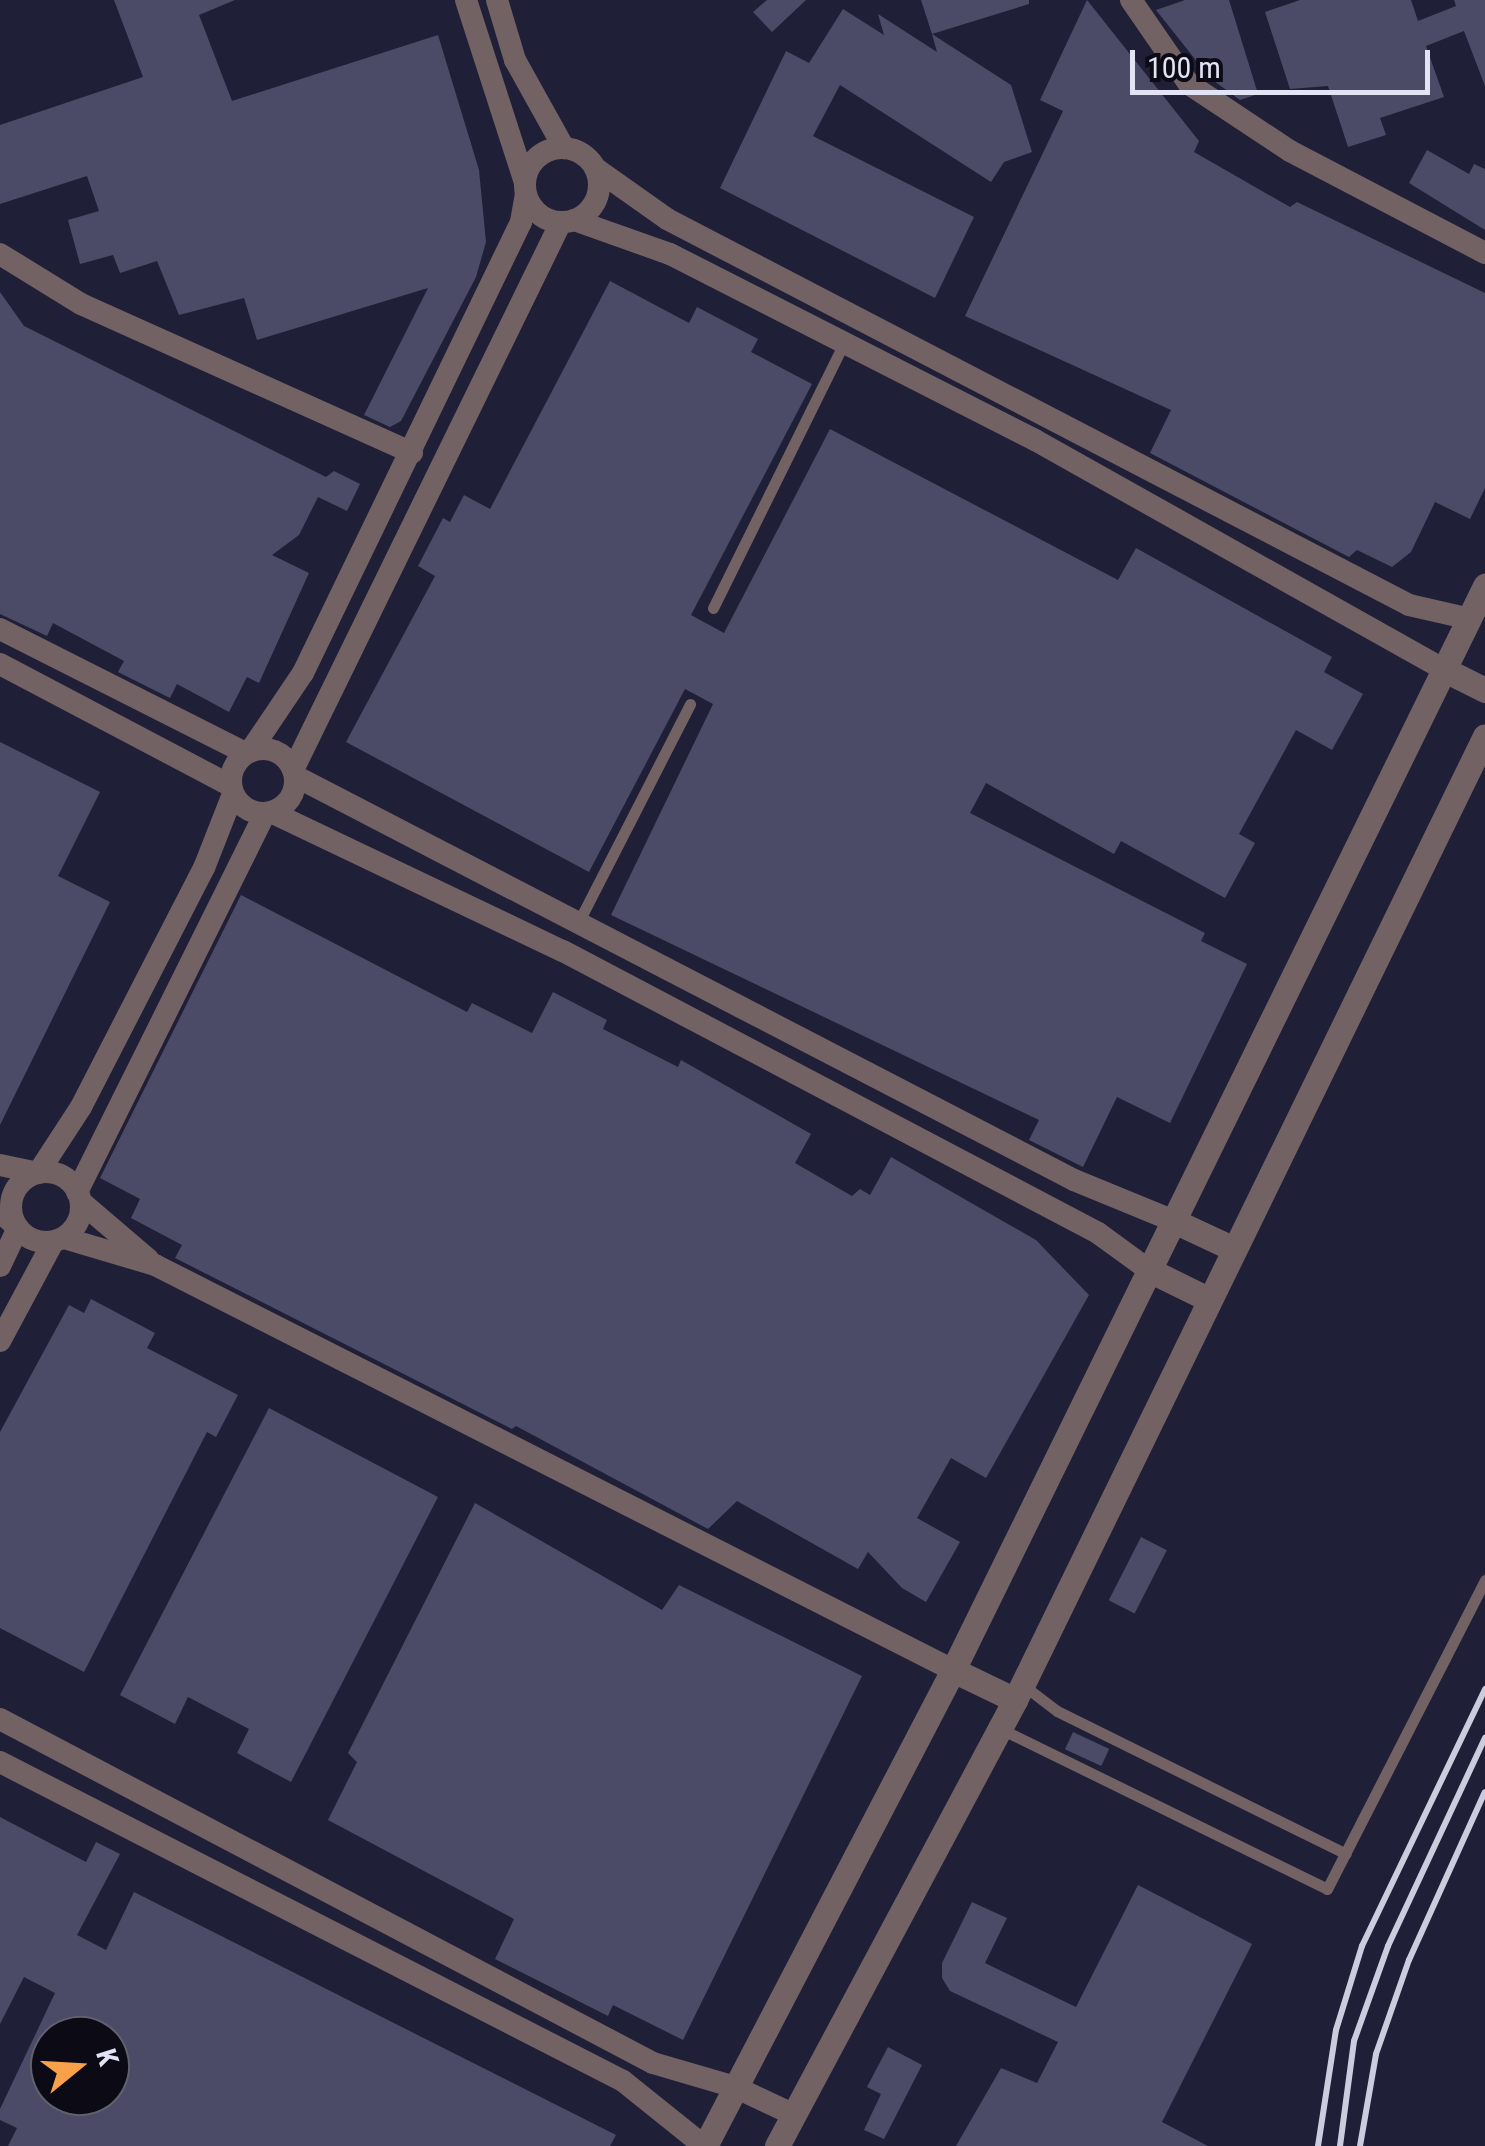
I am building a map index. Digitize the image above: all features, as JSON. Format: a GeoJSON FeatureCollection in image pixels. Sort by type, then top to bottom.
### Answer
{"type":"FeatureCollection","features":[{"type":"Feature","properties":{"kind":"street"},"geometry":{"type":"LineString","coordinates":[[466,0],[526,189],[538,213],[670,254],[1035,440],[1485,690]]}},
{"type":"Feature","properties":{"kind":"street"},"geometry":{"type":"LineString","coordinates":[[497,0],[516,60],[564,148]]}},
{"type":"Feature","properties":{"kind":"street"},"geometry":{"type":"LineString","coordinates":[[1132,0],[1189,84],[1290,151],[1485,253]]}},
{"type":"Feature","properties":{"kind":"street"},"geometry":{"type":"LineString","coordinates":[[0,1266],[15,1191],[38,1172],[82,1108],[204,868],[232,790],[235,764],[248,752],[303,674],[521,222],[526,189],[539,156],[564,148],[587,157],[595,168],[667,218],[1409,605],[1477,623]]}},
{"type":"Feature","properties":{"kind":"street"},"geometry":{"type":"LineString","coordinates":[[0,1340],[58,1240],[79,1222],[79,1197],[268,813],[287,802],[294,773],[568,221],[594,204],[595,168]]}},
{"type":"Feature","properties":{"kind":"street"},"geometry":{"type":"LineString","coordinates":[[0,254],[81,304],[412,453]]}},
{"type":"Feature","properties":{"kind":"street"},"geometry":{"type":"LineString","coordinates":[[899,372],[912,344]]}},
{"type":"Feature","properties":{"kind":"street"},"geometry":{"type":"LineString","coordinates":[[1035,440],[1049,414]]}},
{"type":"Feature","properties":{"kind":"street"},"geometry":{"type":"LineString","coordinates":[[0,1762],[623,2081],[704,2146],[953,1670],[1444,669],[1477,623],[1485,586]]}},
{"type":"Feature","properties":{"kind":"street"},"geometry":{"type":"LineString","coordinates":[[3,637],[248,752],[281,754],[294,773],[576,926],[1074,1180],[1232,1248]]}},
{"type":"Feature","properties":{"kind":"street"},"geometry":{"type":"LineString","coordinates":[[0,664],[232,790],[246,808],[268,813],[562,951],[1098,1232],[1150,1270],[1208,1299]]}},
{"type":"Feature","properties":{"kind":"street"},"geometry":{"type":"LineString","coordinates":[[777,2146],[790,2114],[1019,1692],[1232,1248],[1485,736]]}},
{"type":"Feature","properties":{"kind":"street"},"geometry":{"type":"LineString","coordinates":[[562,951],[576,926]]}},
{"type":"Feature","properties":{"kind":"street"},"geometry":{"type":"LineString","coordinates":[[0,1165],[58,1174],[155,1264]]}},
{"type":"Feature","properties":{"kind":"street"},"geometry":{"type":"LineString","coordinates":[[9,1220],[31,1239],[58,1240],[155,1264],[953,1670],[1019,1692]]}},
{"type":"Feature","properties":{"kind":"street"},"geometry":{"type":"LineString","coordinates":[[0,1720],[653,2063],[736,2087],[790,2114]]}},
{"type":"Feature","properties":{"kind":"lane"},"geometry":{"type":"LineString","coordinates":[[712,608],[844,343]]}},
{"type":"Feature","properties":{"kind":"lane"},"geometry":{"type":"LineString","coordinates":[[576,926],[690,704]]}},
{"type":"Feature","properties":{"kind":"lane"},"geometry":{"type":"LineString","coordinates":[[1000,1728],[1327,1889],[1485,1580]]}},
{"type":"Feature","properties":{"kind":"lane"},"geometry":{"type":"LineString","coordinates":[[1019,1692],[1346,1854]]}},
{"type":"Feature","properties":{"kind":"building"},"geometry":{"type":"Polygon","coordinates":[[[114,0],[235,0],[199,15],[232,101],[438,35],[479,170],[486,242],[476,277],[401,421],[390,427],[364,415],[428,288],[257,340],[244,298],[179,315],[157,261],[120,273],[113,255],[80,264],[68,220],[99,211],[87,176],[0,204],[0,125],[143,77],[114,0]]]}},
{"type":"Feature","properties":{"kind":"building"},"geometry":{"type":"Polygon","coordinates":[[[767,0],[806,0],[772,32],[753,12],[767,0]]]}},
{"type":"Feature","properties":{"kind":"building"},"geometry":{"type":"Polygon","coordinates":[[[921,0],[1029,0],[1029,4],[932,34],[921,0]]]}},
{"type":"Feature","properties":{"kind":"building"},"geometry":{"type":"Polygon","coordinates":[[[1087,0],[1199,141],[1194,152],[1290,207],[1297,202],[1485,293],[1485,488],[1470,519],[1435,502],[1411,552],[1392,567],[1357,550],[1349,557],[1150,453],[1171,410],[965,316],[1063,111],[1040,100],[1087,0]]]}},
{"type":"Feature","properties":{"kind":"building"},"geometry":{"type":"Polygon","coordinates":[[[1185,0],[1229,0],[1258,94],[1240,100],[1210,78],[1156,10],[1185,0]]]}},
{"type":"Feature","properties":{"kind":"building"},"geometry":{"type":"Polygon","coordinates":[[[1300,0],[1411,0],[1418,21],[1456,6],[1454,0],[1485,0],[1485,86],[1464,31],[1426,46],[1444,97],[1380,118],[1386,135],[1348,147],[1328,86],[1290,89],[1265,12],[1300,0]]]}},
{"type":"Feature","properties":{"kind":"building"},"geometry":{"type":"Polygon","coordinates":[[[843,9],[884,35],[878,14],[937,52],[932,34],[1011,85],[1032,152],[1004,162],[991,182],[840,85],[813,136],[974,217],[935,298],[720,188],[786,51],[809,63],[843,9]]]}},
{"type":"Feature","properties":{"kind":"building"},"geometry":{"type":"Polygon","coordinates":[[[1427,150],[1469,174],[1474,164],[1485,169],[1485,230],[1409,183],[1427,150]]]}},
{"type":"Feature","properties":{"kind":"building"},"geometry":{"type":"Polygon","coordinates":[[[610,281],[689,323],[697,307],[758,339],[751,352],[812,384],[691,615],[724,633],[830,429],[1118,580],[1136,548],[1332,657],[1324,672],[1363,694],[1332,750],[1296,730],[1239,834],[1255,843],[1225,898],[1121,841],[1114,854],[986,783],[970,813],[1205,933],[1201,941],[1247,964],[1170,1123],[1117,1097],[1083,1167],[1029,1140],[1039,1120],[611,915],[713,704],[685,689],[589,872],[346,742],[435,576],[418,566],[443,518],[450,522],[464,495],[490,509],[610,281]]]}},
{"type":"Feature","properties":{"kind":"building"},"geometry":{"type":"Polygon","coordinates":[[[0,292],[24,326],[326,477],[334,471],[360,484],[347,511],[318,497],[299,535],[272,555],[309,573],[259,683],[247,677],[229,712],[177,684],[170,698],[118,672],[124,661],[53,623],[47,636],[0,614],[0,292]]]}},
{"type":"Feature","properties":{"kind":"building"},"geometry":{"type":"Polygon","coordinates":[[[0,742],[100,792],[58,876],[110,902],[0,1125],[0,742]]]}},
{"type":"Feature","properties":{"kind":"building"},"geometry":{"type":"Polygon","coordinates":[[[241,895],[467,1012],[472,1003],[532,1033],[553,992],[607,1020],[603,1029],[678,1067],[681,1060],[811,1134],[795,1163],[852,1196],[860,1189],[870,1195],[891,1157],[1036,1240],[1089,1295],[986,1478],[951,1458],[917,1518],[960,1542],[926,1602],[902,1588],[868,1552],[858,1569],[737,1501],[708,1529],[516,1426],[512,1429],[175,1258],[182,1245],[131,1218],[140,1199],[100,1178],[241,895]]]}},
{"type":"Feature","properties":{"kind":"building"},"geometry":{"type":"Polygon","coordinates":[[[91,1299],[155,1333],[147,1348],[238,1395],[216,1437],[207,1432],[84,1672],[0,1628],[0,1432],[69,1305],[84,1313],[91,1299]]]}},
{"type":"Feature","properties":{"kind":"building"},"geometry":{"type":"Polygon","coordinates":[[[269,1408],[438,1497],[291,1782],[237,1753],[249,1729],[188,1697],[175,1724],[120,1695],[269,1408]]]}},
{"type":"Feature","properties":{"kind":"building"},"geometry":{"type":"Polygon","coordinates":[[[475,1503],[662,1610],[679,1585],[862,1676],[683,2040],[613,2005],[608,2016],[495,1959],[514,1919],[328,1820],[357,1762],[348,1753],[475,1503]]]}},
{"type":"Feature","properties":{"kind":"building"},"geometry":{"type":"Polygon","coordinates":[[[1141,1537],[1167,1550],[1135,1613],[1109,1600],[1141,1537]]]}},
{"type":"Feature","properties":{"kind":"building"},"geometry":{"type":"Polygon","coordinates":[[[1073,1732],[1109,1749],[1101,1766],[1065,1749],[1073,1732]]]}},
{"type":"Feature","properties":{"kind":"building"},"geometry":{"type":"Polygon","coordinates":[[[0,1817],[86,1862],[96,1842],[120,1854],[77,1935],[106,1950],[134,1892],[616,2135],[610,2146],[8,2146],[17,2128],[0,2120],[0,2109],[30,2046],[30,2116],[130,2116],[130,2016],[44,2016],[55,1993],[24,1977],[0,2024],[0,1817]]]}},
{"type":"Feature","properties":{"kind":"building"},"geometry":{"type":"Polygon","coordinates":[[[1138,1885],[1252,1944],[1162,2122],[1208,2146],[956,2146],[1001,2068],[1037,2083],[1058,2042],[950,1991],[942,1978],[942,1963],[972,1902],[1007,1918],[985,1963],[1076,2007],[1138,1885]]]}},
{"type":"Feature","properties":{"kind":"building"},"geometry":{"type":"Polygon","coordinates":[[[888,2047],[922,2065],[884,2139],[864,2130],[881,2094],[867,2087],[888,2047]]]}},
{"type":"Feature","properties":{"kind":"railway"},"geometry":{"type":"LineString","coordinates":[[1318,2146],[1336,2030],[1362,1946],[1485,1689]]}},
{"type":"Feature","properties":{"kind":"railway"},"geometry":{"type":"LineString","coordinates":[[1340,2146],[1354,2041],[1388,1946],[1485,1738]]}},
{"type":"Feature","properties":{"kind":"railway"},"geometry":{"type":"LineString","coordinates":[[1360,2146],[1376,2054],[1409,1960],[1485,1792]]}}]}
